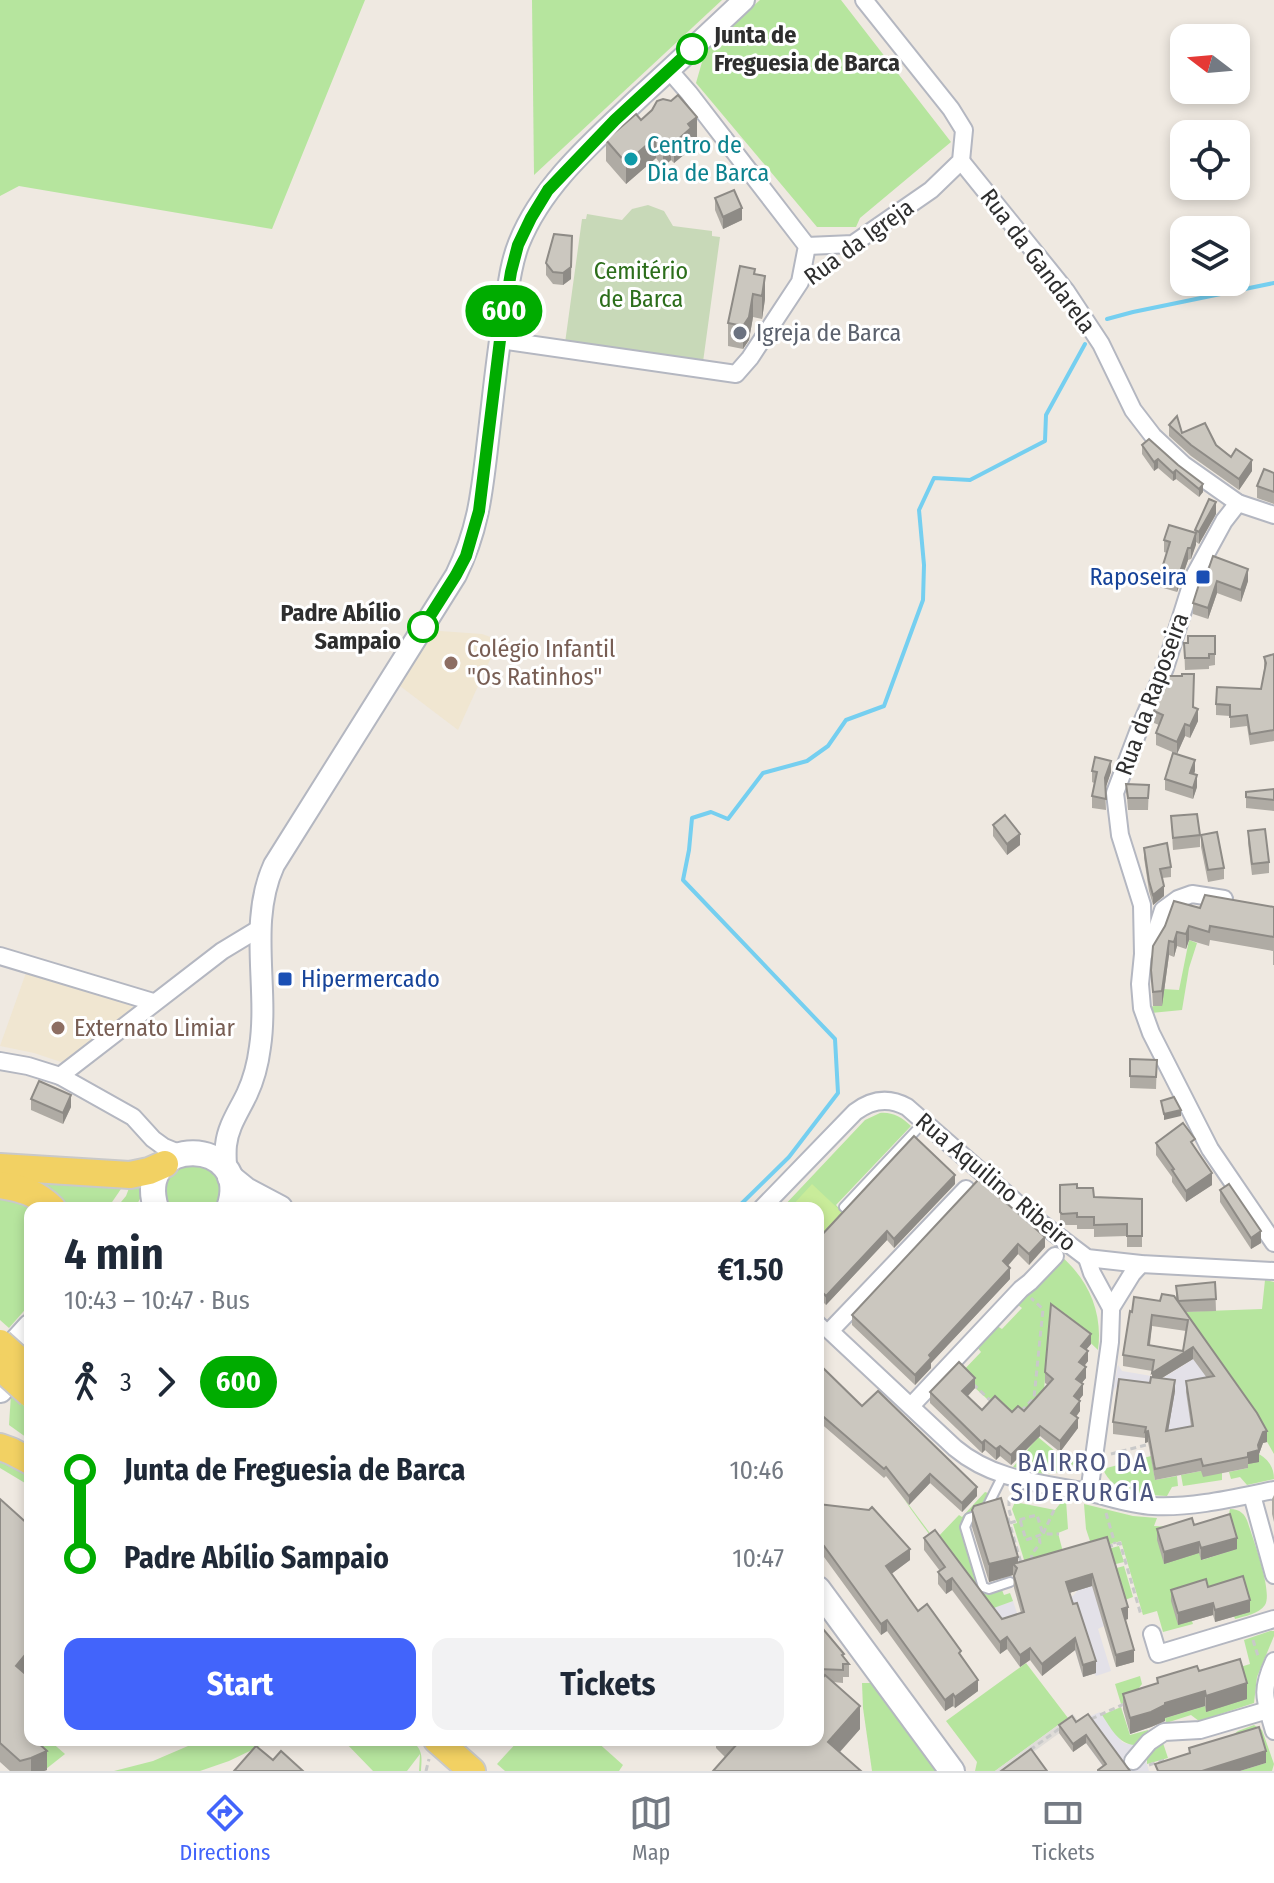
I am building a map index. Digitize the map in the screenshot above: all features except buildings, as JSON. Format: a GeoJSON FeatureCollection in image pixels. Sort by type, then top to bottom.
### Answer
{"type":"FeatureCollection","features":[{"type":"Feature","properties":{"kind":"main road"},"geometry":{"type":"LineString","coordinates":[[0,1167],[130,1175],[149,1171],[179,1157],[206,1154],[217,1160],[246,1190],[269,1202]]}},
{"type":"Feature","properties":{"kind":"main road"},"geometry":{"type":"LineString","coordinates":[[151,1202],[158,1172],[179,1157]]}},
{"type":"Feature","properties":{"kind":"main road"},"geometry":{"type":"LineString","coordinates":[[228,1173],[233,1188],[231,1202]]}},
{"type":"Feature","properties":{"kind":"main road"},"geometry":{"type":"LineString","coordinates":[[0,1185],[31,1192],[44,1202]]}},
{"type":"Feature","properties":{"kind":"main road"},"geometry":{"type":"LineString","coordinates":[[0,1360],[24,1334]]}},
{"type":"Feature","properties":{"kind":"main road"},"geometry":{"type":"LineString","coordinates":[[0,1343],[24,1365]]}},
{"type":"Feature","properties":{"kind":"main road"},"geometry":{"type":"LineString","coordinates":[[0,1390],[24,1359]]}},
{"type":"Feature","properties":{"kind":"main road"},"geometry":{"type":"LineString","coordinates":[[0,1367],[24,1389]]}},
{"type":"Feature","properties":{"kind":"main road"},"geometry":{"type":"LineString","coordinates":[[0,1447],[24,1458]]}},
{"type":"Feature","properties":{"kind":"main road"},"geometry":{"type":"LineString","coordinates":[[824,1597],[952,1771]]}},
{"type":"Feature","properties":{"kind":"main road"},"geometry":{"type":"LineString","coordinates":[[444,1746],[472,1771]]}},
{"type":"Feature","properties":{"kind":"street"},"geometry":{"type":"LineString","coordinates":[[228,1173],[226,1143],[231,1123],[248,1092],[261,1044],[260,928],[267,880],[466,556],[479,511],[500,340],[518,245],[548,190],[744,0]]}},
{"type":"Feature","properties":{"kind":"street"},"geometry":{"type":"LineString","coordinates":[[864,0],[951,109],[964,130],[961,161]]}},
{"type":"Feature","properties":{"kind":"street"},"geometry":{"type":"LineString","coordinates":[[669,70],[807,246]]}},
{"type":"Feature","properties":{"kind":"street","name":"Rua da Igreja"},"geometry":{"type":"LineString","coordinates":[[500,340],[736,374],[800,282],[807,246],[853,244],[931,190],[961,161]]}},
{"type":"Feature","properties":{"kind":"street","name":"Rua da Gandarela"},"geometry":{"type":"LineString","coordinates":[[961,161],[1066,291],[1101,344],[1133,410],[1153,436],[1184,465],[1238,503],[1274,515]]}},
{"type":"Feature","properties":{"kind":"street","name":"Rua da Raposeira"},"geometry":{"type":"LineString","coordinates":[[1238,503],[1224,521],[1194,576],[1165,668],[1115,793],[1120,835],[1142,905],[1142,1008],[1151,1033],[1210,1149],[1274,1243]]}},
{"type":"Feature","properties":{"kind":"street"},"geometry":{"type":"LineString","coordinates":[[1143,954],[1155,935],[1163,910],[1178,899],[1192,894],[1247,903]]}},
{"type":"Feature","properties":{"kind":"street"},"geometry":{"type":"LineString","coordinates":[[60,1076],[153,1002],[222,951],[260,928]]}},
{"type":"Feature","properties":{"kind":"street"},"geometry":{"type":"LineString","coordinates":[[0,956],[153,1002]]}},
{"type":"Feature","properties":{"kind":"street"},"geometry":{"type":"LineString","coordinates":[[0,1061],[60,1076],[133,1117],[153,1139],[179,1157],[210,1142],[231,1123]]}},
{"type":"Feature","properties":{"kind":"street","name":"Rua Aquilino Ribeiro"},"geometry":{"type":"LineString","coordinates":[[768,1202],[855,1112],[882,1100],[907,1107],[1033,1217],[1087,1258],[1274,1271]]}},
{"type":"Feature","properties":{"kind":"street"},"geometry":{"type":"LineString","coordinates":[[966,1189],[824,1325],[961,1453],[974,1463],[1003,1475],[1154,1506],[1198,1504],[1274,1490]]}},
{"type":"Feature","properties":{"kind":"street"},"geometry":{"type":"LineString","coordinates":[[911,1406],[1055,1256]]}},
{"type":"Feature","properties":{"kind":"street"},"geometry":{"type":"LineString","coordinates":[[1087,1258],[1111,1308]]}},
{"type":"Feature","properties":{"kind":"street"},"geometry":{"type":"LineString","coordinates":[[1089,1493],[1110,1342],[1111,1308],[1141,1264]]}},
{"type":"Feature","properties":{"kind":"street"},"geometry":{"type":"LineString","coordinates":[[1252,1495],[1274,1575]]}},
{"type":"Feature","properties":{"kind":"street"},"geometry":{"type":"LineString","coordinates":[[1152,1634],[1158,1654],[1274,1619]]}},
{"type":"Feature","properties":{"kind":"street"},"geometry":{"type":"LineString","coordinates":[[1268,1663],[1264,1690],[1274,1731]]}},
{"type":"Feature","properties":{"kind":"street"},"geometry":{"type":"LineString","coordinates":[[1140,1763],[1149,1742],[1164,1732],[1200,1730],[1268,1710]]}},
{"type":"Feature","properties":{"kind":"lane"},"geometry":{"type":"LineString","coordinates":[[844,1207],[924,1122]]}},
{"type":"Feature","properties":{"kind":"lane"},"geometry":{"type":"LineString","coordinates":[[1003,1475],[984,1513],[969,1518],[965,1527],[983,1587],[989,1589],[1010,1582]]}},
{"type":"Feature","properties":{"kind":"path"},"geometry":{"type":"LineString","coordinates":[[1018,1414],[1034,1398],[1043,1309],[1021,1289]]}},
{"type":"Feature","properties":{"kind":"path"},"geometry":{"type":"LineString","coordinates":[[1041,1332],[1049,1332]]}},
{"type":"Feature","properties":{"kind":"path"},"geometry":{"type":"LineString","coordinates":[[1038,1362],[1047,1363]]}},
{"type":"Feature","properties":{"kind":"path"},"geometry":{"type":"LineString","coordinates":[[1037,1370],[1046,1371]]}},
{"type":"Feature","properties":{"kind":"path"},"geometry":{"type":"LineString","coordinates":[[972,1382],[1001,1411]]}},
{"type":"Feature","properties":{"kind":"path"},"geometry":{"type":"LineString","coordinates":[[1035,1390],[1044,1392]]}},
{"type":"Feature","properties":{"kind":"path"},"geometry":{"type":"LineString","coordinates":[[1034,1398],[1041,1403]]}},
{"type":"Feature","properties":{"kind":"path"},"geometry":{"type":"LineString","coordinates":[[1105,1455],[1157,1443]]}},
{"type":"Feature","properties":{"kind":"path"},"geometry":{"type":"LineString","coordinates":[[1008,1518],[1011,1517],[1009,1500]]}},
{"type":"Feature","properties":{"kind":"path"},"geometry":{"type":"LineString","coordinates":[[1104,1509],[1116,1544]]}},
{"type":"Feature","properties":{"kind":"path"},"geometry":{"type":"LineString","coordinates":[[1004,1513],[1010,1523],[1022,1567],[1032,1564],[1031,1557],[1054,1510]]}},
{"type":"Feature","properties":{"kind":"path"},"geometry":{"type":"LineString","coordinates":[[1010,1523],[1037,1515],[1041,1535]]}},
{"type":"Feature","properties":{"kind":"path"},"geometry":{"type":"LineString","coordinates":[[1020,1520],[1026,1540]]}},
{"type":"Feature","properties":{"kind":"path"},"geometry":{"type":"LineString","coordinates":[[1015,1543],[1041,1535],[1059,1534]]}},
{"type":"Feature","properties":{"kind":"path"},"geometry":{"type":"LineString","coordinates":[[1107,1547],[1120,1543],[1141,1615]]}},
{"type":"Feature","properties":{"kind":"path"},"geometry":{"type":"LineString","coordinates":[[1252,1637],[1268,1663]]}},
{"type":"Feature","properties":{"kind":"path"},"geometry":{"type":"LineString","coordinates":[[1081,1723],[1130,1702]]}},
{"type":"Feature","properties":{"kind":"path"},"geometry":{"type":"LineString","coordinates":[[1093,1718],[1097,1723]]}},
{"type":"Feature","properties":{"kind":"path"},"geometry":{"type":"LineString","coordinates":[[1024,1754],[1070,1721]]}},
{"type":"Feature","properties":{"kind":"path"},"geometry":{"type":"LineString","coordinates":[[1140,1763],[1168,1759]]}},
{"type":"Feature","properties":{"kind":"shaded area","name":"Colégio Infantil \"Os Ratinhos\""},"geometry":{"type":"Polygon","coordinates":[[[440,631],[482,634],[499,640],[458,730],[400,686],[431,635],[440,631]]]}},
{"type":"Feature","properties":{"kind":"shaded area","name":"Externato Limiar"},"geometry":{"type":"Polygon","coordinates":[[[28,967],[132,1000],[133,1010],[66,1061],[0,1046],[28,967]]]}},
{"type":"Feature","properties":{"kind":"shaded area"},"geometry":{"type":"Polygon","coordinates":[[[1206,1351],[1257,1424],[1172,1439],[1121,1385],[1113,1392],[1118,1365],[1122,1371],[1163,1378],[1206,1351]]]}},
{"type":"Feature","properties":{"kind":"shaded area"},"geometry":{"type":"Polygon","coordinates":[[[1091,1582],[1104,1626],[1098,1629],[1111,1671],[1096,1676],[1094,1673],[1083,1677],[1067,1624],[1011,1643],[991,1608],[1013,1601],[1017,1613],[1073,1596],[1091,1582]]]}},
{"type":"Feature","properties":{"kind":"shaded area"},"geometry":{"type":"Polygon","coordinates":[[[1100,1712],[1122,1742],[1139,1743],[1147,1753],[1149,1771],[1106,1771],[1076,1729],[1079,1721],[1100,1712]]]}},
{"type":"Feature","properties":{"kind":"shaded area"},"geometry":{"type":"Polygon","coordinates":[[[1073,1714],[1082,1726],[1072,1724],[1007,1771],[995,1771],[1073,1714]]]}},
{"type":"Feature","properties":{"kind":"green space"},"geometry":{"type":"Polygon","coordinates":[[[0,0],[365,0],[272,229],[19,186],[0,196],[0,0]]]}},
{"type":"Feature","properties":{"kind":"green space"},"geometry":{"type":"Polygon","coordinates":[[[532,0],[722,0],[534,175],[532,0]]]}},
{"type":"Feature","properties":{"kind":"green space"},"geometry":{"type":"Polygon","coordinates":[[[760,0],[841,0],[951,142],[860,218],[856,227],[817,227],[696,83],[706,48],[760,0]]]}},
{"type":"Feature","properties":{"kind":"green space","name":"Cemitério de Barca"},"geometry":{"type":"Polygon","coordinates":[[[648,205],[664,211],[673,226],[712,231],[712,236],[720,237],[703,362],[565,343],[582,219],[586,219],[587,214],[622,220],[632,209],[648,205]]]}},
{"type":"Feature","properties":{"kind":"green space"},"geometry":{"type":"Polygon","coordinates":[[[1189,940],[1197,943],[1182,1010],[1151,1013],[1148,1007],[1162,1005],[1163,989],[1179,990],[1189,940]]]}},
{"type":"Feature","properties":{"kind":"green space"},"geometry":{"type":"Polygon","coordinates":[[[880,1113],[889,1113],[911,1126],[836,1205],[847,1217],[824,1210],[824,1202],[788,1202],[865,1120],[880,1113]]]}},
{"type":"Feature","properties":{"kind":"green space"},"geometry":{"type":"Polygon","coordinates":[[[188,1163],[202,1163],[220,1177],[219,1202],[166,1202],[164,1190],[167,1178],[174,1168],[188,1163]]]}},
{"type":"Feature","properties":{"kind":"green space"},"geometry":{"type":"Polygon","coordinates":[[[144,1180],[141,1197],[138,1202],[121,1202],[126,1196],[131,1183],[144,1180]]]}},
{"type":"Feature","properties":{"kind":"green space"},"geometry":{"type":"Polygon","coordinates":[[[26,1181],[123,1186],[112,1202],[54,1202],[26,1181]]]}},
{"type":"Feature","properties":{"kind":"green space"},"geometry":{"type":"Polygon","coordinates":[[[812,1184],[847,1217],[824,1242],[824,1202],[796,1202],[812,1184]]]}},
{"type":"Feature","properties":{"kind":"green space"},"geometry":{"type":"Polygon","coordinates":[[[0,1192],[26,1202],[24,1311],[9,1328],[0,1320],[0,1192]]]}},
{"type":"Feature","properties":{"kind":"green space"},"geometry":{"type":"Polygon","coordinates":[[[1062,1257],[1080,1276],[1092,1299],[1098,1323],[1098,1350],[1074,1327],[1051,1313],[1043,1401],[1012,1422],[960,1374],[981,1352],[977,1347],[997,1326],[1002,1329],[1022,1308],[1018,1305],[1062,1257]]]}},
{"type":"Feature","properties":{"kind":"green space"},"geometry":{"type":"Polygon","coordinates":[[[1265,1280],[1274,1282],[1274,1454],[1257,1424],[1178,1312],[1262,1309],[1265,1280]]]}},
{"type":"Feature","properties":{"kind":"green space"},"geometry":{"type":"Polygon","coordinates":[[[11,1394],[24,1406],[24,1436],[9,1425],[11,1394]]]}},
{"type":"Feature","properties":{"kind":"green space"},"geometry":{"type":"Polygon","coordinates":[[[1038,1437],[1062,1457],[1069,1454],[1077,1461],[1062,1471],[1046,1474],[1013,1467],[1038,1437]]]}},
{"type":"Feature","properties":{"kind":"green space"},"geometry":{"type":"Polygon","coordinates":[[[1259,1454],[1270,1465],[1274,1479],[1247,1485],[1240,1477],[1231,1479],[1229,1472],[1248,1468],[1248,1464],[1259,1454]]]}},
{"type":"Feature","properties":{"kind":"green space"},"geometry":{"type":"Polygon","coordinates":[[[1151,1456],[1155,1480],[1177,1476],[1178,1486],[1172,1487],[1167,1496],[1130,1492],[1114,1484],[1103,1469],[1151,1456]]]}},
{"type":"Feature","properties":{"kind":"green space"},"geometry":{"type":"Polygon","coordinates":[[[0,1458],[24,1471],[24,1482],[0,1468],[0,1458]]]}},
{"type":"Feature","properties":{"kind":"green space"},"geometry":{"type":"Polygon","coordinates":[[[1201,1471],[1222,1473],[1222,1480],[1183,1486],[1181,1475],[1201,1471]]]}},
{"type":"Feature","properties":{"kind":"green space"},"geometry":{"type":"Polygon","coordinates":[[[985,1492],[988,1493],[980,1508],[965,1515],[960,1525],[982,1592],[988,1595],[1002,1590],[1004,1595],[1010,1593],[1013,1601],[991,1609],[943,1552],[900,1493],[935,1540],[985,1492]]]}},
{"type":"Feature","properties":{"kind":"green space"},"geometry":{"type":"Polygon","coordinates":[[[1066,1500],[1068,1529],[1058,1533],[1063,1552],[1025,1563],[1013,1524],[1017,1523],[1012,1509],[1015,1502],[1055,1510],[1066,1500]]]}},
{"type":"Feature","properties":{"kind":"green space"},"geometry":{"type":"Polygon","coordinates":[[[1084,1504],[1133,1516],[1157,1518],[1154,1526],[1172,1527],[1199,1553],[1202,1560],[1236,1549],[1228,1518],[1230,1509],[1239,1511],[1247,1520],[1261,1565],[1267,1598],[1265,1605],[1256,1613],[1235,1619],[1243,1588],[1192,1621],[1193,1624],[1163,1632],[1157,1611],[1143,1615],[1121,1541],[1107,1545],[1108,1549],[1119,1546],[1124,1562],[1112,1565],[1094,1553],[1086,1529],[1084,1504]]]}},
{"type":"Feature","properties":{"kind":"green space"},"geometry":{"type":"Polygon","coordinates":[[[1124,1566],[1133,1597],[1122,1601],[1113,1569],[1124,1566]]]}},
{"type":"Feature","properties":{"kind":"green space"},"geometry":{"type":"Polygon","coordinates":[[[1274,1631],[1274,1636],[1257,1677],[1254,1703],[1199,1721],[1191,1715],[1166,1723],[1165,1718],[1205,1706],[1224,1672],[1250,1664],[1244,1640],[1274,1631]]]}},
{"type":"Feature","properties":{"kind":"green space"},"geometry":{"type":"Polygon","coordinates":[[[1026,1663],[1068,1718],[995,1771],[975,1771],[977,1762],[946,1721],[1026,1663]]]}},
{"type":"Feature","properties":{"kind":"green space"},"geometry":{"type":"Polygon","coordinates":[[[1140,1676],[1142,1684],[1135,1693],[1137,1699],[1121,1704],[1115,1684],[1140,1676]]]}},
{"type":"Feature","properties":{"kind":"green space"},"geometry":{"type":"Polygon","coordinates":[[[862,1683],[874,1683],[939,1771],[872,1771],[862,1683]]]}},
{"type":"Feature","properties":{"kind":"green space"},"geometry":{"type":"Polygon","coordinates":[[[1121,1707],[1130,1735],[1149,1732],[1135,1745],[1119,1738],[1102,1715],[1121,1707]]]}},
{"type":"Feature","properties":{"kind":"green space"},"geometry":{"type":"Polygon","coordinates":[[[1254,1725],[1262,1730],[1274,1764],[1272,1771],[1240,1771],[1266,1763],[1234,1734],[1254,1725]]]}},
{"type":"Feature","properties":{"kind":"green space"},"geometry":{"type":"Polygon","coordinates":[[[1162,1740],[1168,1758],[1147,1764],[1147,1753],[1162,1740]]]}},
{"type":"Feature","properties":{"kind":"green space"},"geometry":{"type":"Polygon","coordinates":[[[38,1746],[56,1746],[65,1754],[46,1769],[30,1755],[38,1746]]]}},
{"type":"Feature","properties":{"kind":"green space"},"geometry":{"type":"Polygon","coordinates":[[[188,1746],[260,1746],[200,1771],[114,1771],[153,1761],[188,1746]]]}},
{"type":"Feature","properties":{"kind":"green space"},"geometry":{"type":"Polygon","coordinates":[[[349,1746],[418,1747],[421,1754],[422,1761],[421,1771],[420,1754],[407,1771],[373,1771],[349,1746]]]}},
{"type":"Feature","properties":{"kind":"green space"},"geometry":{"type":"Polygon","coordinates":[[[514,1746],[602,1746],[623,1765],[619,1771],[505,1771],[497,1764],[514,1746]]]}},
{"type":"Feature","properties":{"kind":"waterway"},"geometry":{"type":"LineString","coordinates":[[1107,319],[1274,283]]}},
{"type":"Feature","properties":{"kind":"waterway"},"geometry":{"type":"LineString","coordinates":[[743,1202],[789,1157],[838,1093],[835,1039],[683,880],[692,818],[711,812],[728,819],[763,773],[807,761],[828,746],[846,720],[884,706],[923,600],[924,565],[919,510],[934,478],[970,480],[1045,441],[1046,415],[1085,344]]}},
{"type":"Feature","properties":{"kind":"bus line","name":"600"},"geometry":{"type":"LineString","coordinates":[[423,627],[456,575],[473,536],[479,511],[500,340],[518,245],[548,190],[615,120],[692,49]]}},
{"type":"Feature","properties":{"kind":"place","name":"Junta de Freguesia de Barca"},"geometry":{"type":"Point","coordinates":[692,49]}},
{"type":"Feature","properties":{"kind":"place","name":"Centro de Dia de Barca"},"geometry":{"type":"Point","coordinates":[631,159]}},
{"type":"Feature","properties":{"kind":"place","name":"Igreja de Barca"},"geometry":{"type":"Point","coordinates":[740,333]}},
{"type":"Feature","properties":{"kind":"place","name":"Raposeira"},"geometry":{"type":"Point","coordinates":[1203,577]}},
{"type":"Feature","properties":{"kind":"place","name":"Padre Abílio Sampaio"},"geometry":{"type":"Point","coordinates":[423,627]}},
{"type":"Feature","properties":{"kind":"place","name":"Colégio Infantil \"Os Ratinhos\""},"geometry":{"type":"Point","coordinates":[451,663]}},
{"type":"Feature","properties":{"kind":"place","name":"Hipermercado"},"geometry":{"type":"Point","coordinates":[285,979]}},
{"type":"Feature","properties":{"kind":"place","name":"Externato Limiar"},"geometry":{"type":"Point","coordinates":[58,1028]}},
{"type":"Feature","properties":{"kind":"district","name":"BAIRRO DA SIDERURGIA"},"geometry":{"type":"Point","coordinates":[1083,1477]}}]}
